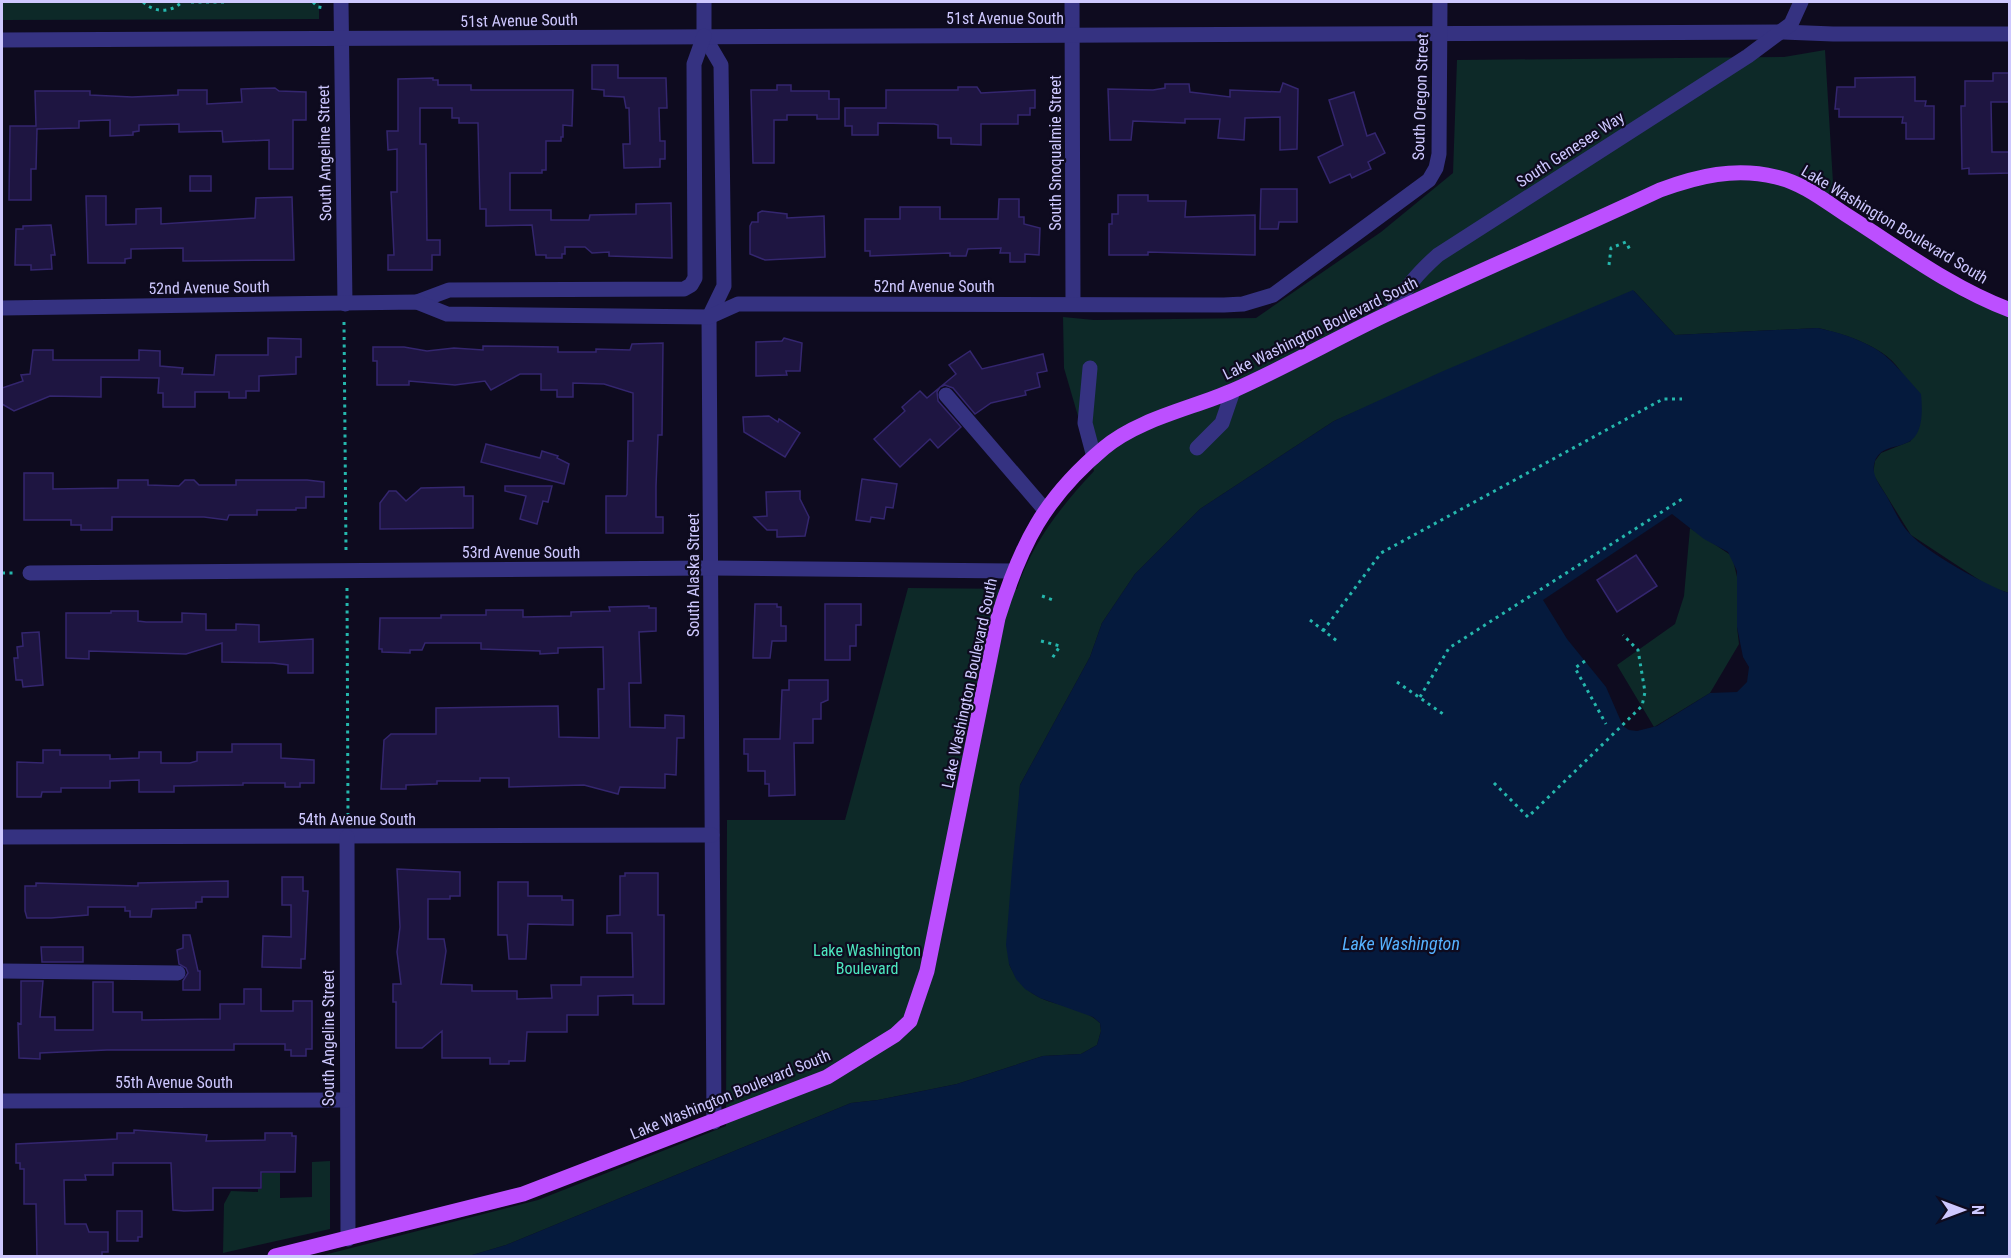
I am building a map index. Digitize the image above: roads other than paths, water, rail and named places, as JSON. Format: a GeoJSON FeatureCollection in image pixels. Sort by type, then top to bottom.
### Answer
{"type":"FeatureCollection","features":[{"type":"Feature","properties":{"kind":"main road","name":"Lake Washington Boulevard South"},"geometry":{"type":"LineString","coordinates":[[275,1257],[523,1194],[827,1077],[895,1035],[910,1021],[927,971],[998,618],[1012,571],[1045,510],[1076,473],[1107,445],[1146,424],[1233,391],[1392,312],[1660,190],[1693,178],[1723,173],[1750,173],[1798,184],[1954,284],[2010,310]]}},
{"type":"Feature","properties":{"kind":"street","name":"South Angeline Street"},"geometry":{"type":"LineString","coordinates":[[341,2],[345,304]]}},
{"type":"Feature","properties":{"kind":"street"},"geometry":{"type":"LineString","coordinates":[[704,2],[704,36]]}},
{"type":"Feature","properties":{"kind":"street","name":"South Snoqualmie Street"},"geometry":{"type":"LineString","coordinates":[[1072,2],[1073,303]]}},
{"type":"Feature","properties":{"kind":"street","name":"South Oregon Street"},"geometry":{"type":"LineString","coordinates":[[1419,187],[1429,180],[1436,168],[1439,154],[1440,2]]}},
{"type":"Feature","properties":{"kind":"street"},"geometry":{"type":"LineString","coordinates":[[1783,32],[1798,14],[1801,2]]}},
{"type":"Feature","properties":{"kind":"street","name":"South Genesee Way"},"geometry":{"type":"LineString","coordinates":[[1392,312],[1402,292],[1438,255],[1783,32]]}},
{"type":"Feature","properties":{"kind":"street","name":"51st Avenue South"},"geometry":{"type":"LineString","coordinates":[[2,40],[1440,33],[2010,34]]}},
{"type":"Feature","properties":{"kind":"street","name":"52nd Avenue South"},"geometry":{"type":"LineString","coordinates":[[2,308],[417,302],[449,290],[684,289],[691,285],[695,278],[694,64],[704,36]]}},
{"type":"Feature","properties":{"kind":"street","name":"South Alaska Street"},"geometry":{"type":"LineString","coordinates":[[704,36],[721,65],[724,286],[709,317],[714,1122]]}},
{"type":"Feature","properties":{"kind":"street","name":"52nd Avenue South"},"geometry":{"type":"LineString","coordinates":[[417,302],[447,314],[709,317],[738,304],[1224,305],[1260,301],[1287,286],[1419,187]]}},
{"type":"Feature","properties":{"kind":"street"},"geometry":{"type":"LineString","coordinates":[[1090,368],[1085,423],[1094,457]]}},
{"type":"Feature","properties":{"kind":"street"},"geometry":{"type":"LineString","coordinates":[[1197,448],[1222,423],[1233,391]]}},
{"type":"Feature","properties":{"kind":"street"},"geometry":{"type":"LineString","coordinates":[[946,395],[1045,510]]}},
{"type":"Feature","properties":{"kind":"street","name":"53rd Avenue South"},"geometry":{"type":"LineString","coordinates":[[25,573],[711,568],[1012,571]]}},
{"type":"Feature","properties":{"kind":"street","name":"54th Avenue South"},"geometry":{"type":"LineString","coordinates":[[2,837],[712,835]]}},
{"type":"Feature","properties":{"kind":"street","name":"South Angeline Street"},"geometry":{"type":"LineString","coordinates":[[347,837],[348,1239]]}},
{"type":"Feature","properties":{"kind":"street"},"geometry":{"type":"LineString","coordinates":[[2,971],[178,973]]}},
{"type":"Feature","properties":{"kind":"street","name":"55th Avenue South"},"geometry":{"type":"LineString","coordinates":[[2,1101],[346,1100]]}},
{"type":"Feature","properties":{"kind":"water","name":"Lake Washington"},"geometry":{"type":"Polygon","coordinates":[[[1633,290],[1675,335],[1818,328],[1839,333],[1879,351],[1921,394],[1922,416],[1918,430],[1913,439],[1905,444],[1881,453],[1874,466],[1876,479],[1903,525],[1918,541],[1957,568],[2009,593],[2009,1256],[469,1256],[506,1245],[851,1103],[878,1100],[957,1084],[1043,1056],[1081,1054],[1097,1045],[1101,1031],[1100,1023],[1093,1017],[1040,998],[1025,989],[1016,979],[1009,964],[1006,945],[1020,785],[1090,657],[1102,623],[1135,574],[1200,509],[1334,421],[1441,372],[1633,290]],[[1672,514],[1543,600],[1567,639],[1606,687],[1623,726],[1629,730],[1637,731],[1657,726],[1710,693],[1737,692],[1747,682],[1749,667],[1743,657],[1737,627],[1737,571],[1728,552],[1704,539],[1672,514]]]}},
{"type":"Feature","properties":{"kind":"park label","name":"Lake Washington Boulevard"},"geometry":{"type":"Point","coordinates":[867,959]}}]}
